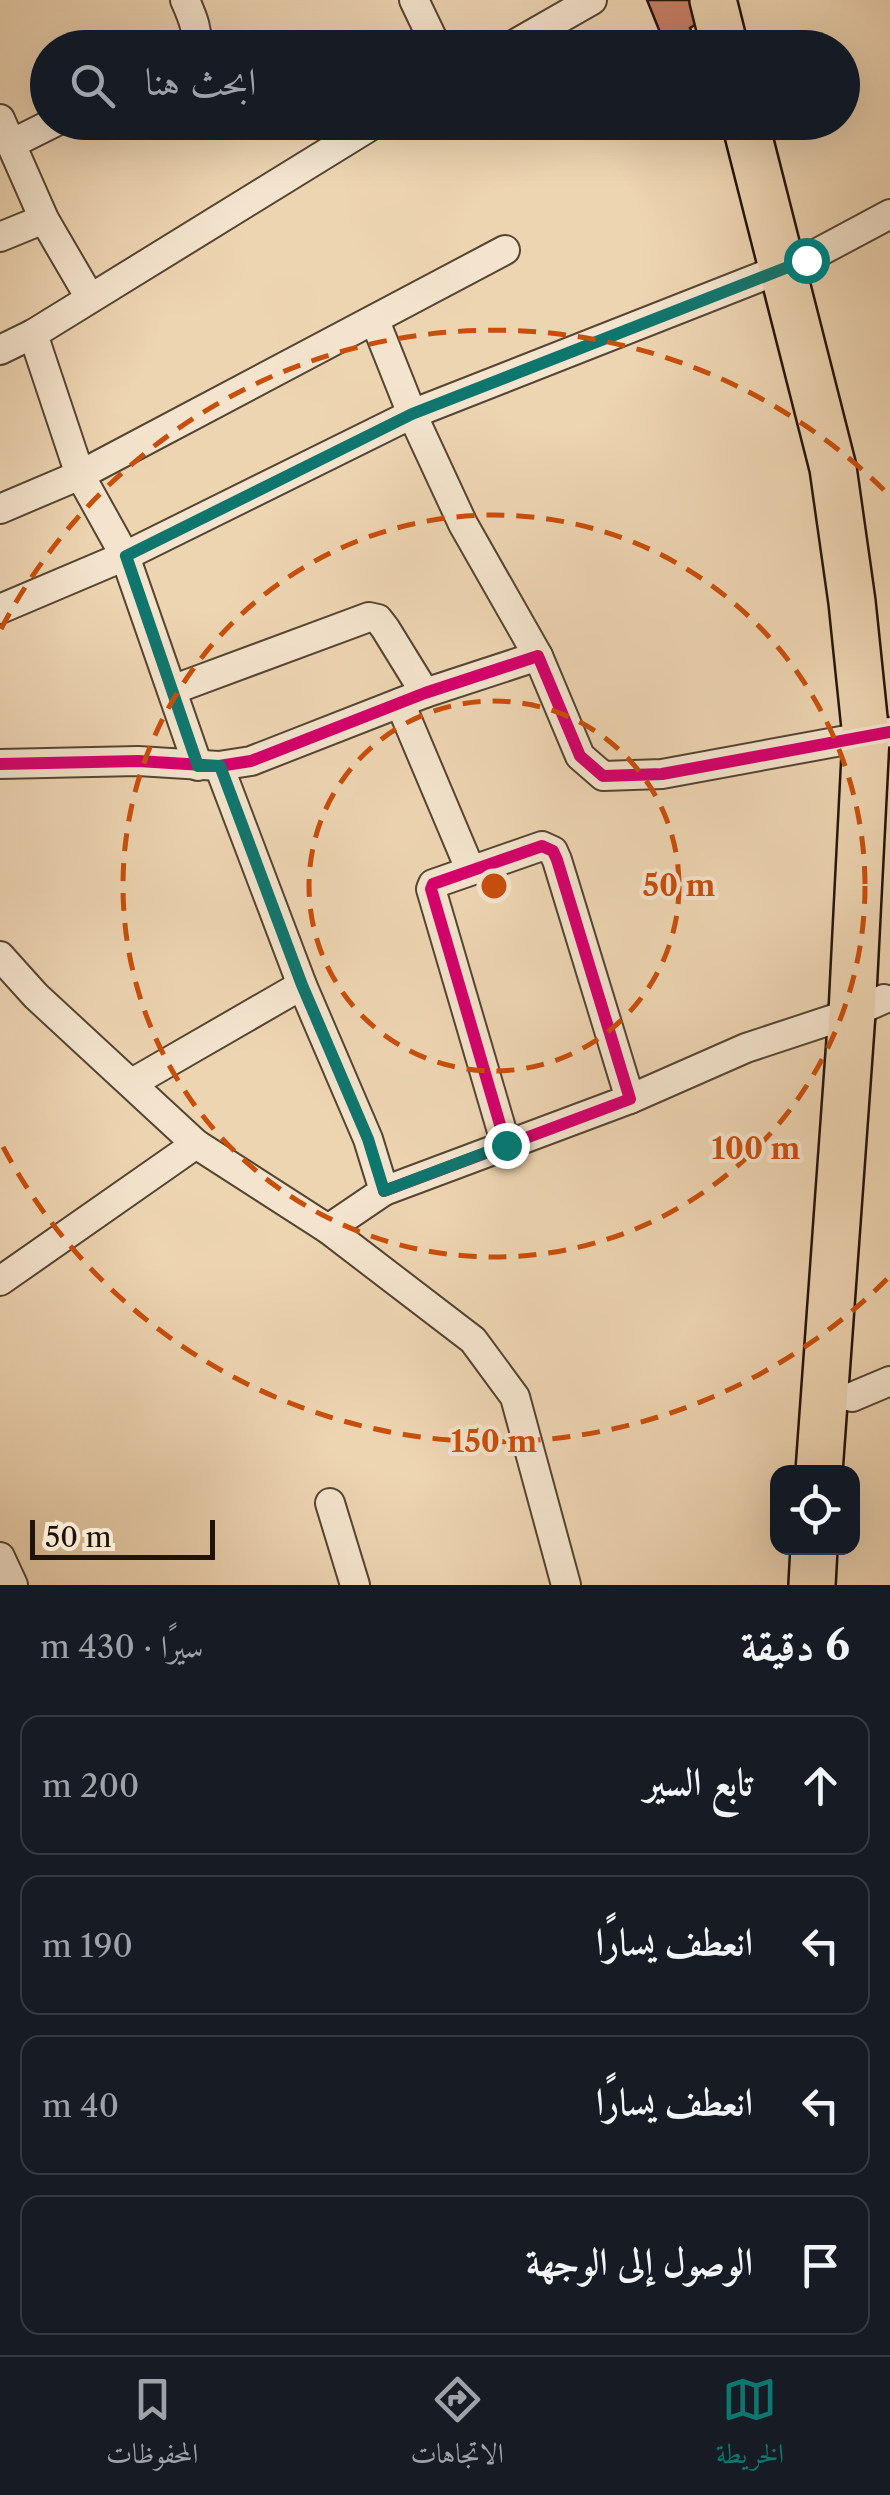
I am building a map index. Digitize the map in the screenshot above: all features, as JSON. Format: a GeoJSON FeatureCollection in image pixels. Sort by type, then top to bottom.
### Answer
{"type":"FeatureCollection","features":[{"type":"Feature","properties":{"kind":"highway"},"geometry":{"type":"LineString","coordinates":[[713,0],[721,30]]}},
{"type":"Feature","properties":{"kind":"highway"},"geometry":{"type":"LineString","coordinates":[[737,0],[744,30]]}},
{"type":"Feature","properties":{"kind":"highway"},"geometry":{"type":"LineString","coordinates":[[751,140],[795,264]]}},
{"type":"Feature","properties":{"kind":"highway"},"geometry":{"type":"LineString","coordinates":[[771,140],[833,468],[852,602],[882,734],[890,827],[820,1465]]}},
{"type":"Feature","properties":{"kind":"highway"},"geometry":{"type":"LineString","coordinates":[[848,1465],[871,1389],[868,1006],[882,734]]}},
{"type":"Feature","properties":{"kind":"highway"},"geometry":{"type":"LineString","coordinates":[[812,1585],[814,1555]]}},
{"type":"Feature","properties":{"kind":"highway"},"geometry":{"type":"LineString","coordinates":[[841,1555],[841,1585]]}},
{"type":"Feature","properties":{"kind":"street"},"geometry":{"type":"LineString","coordinates":[[185,0],[195,30]]}},
{"type":"Feature","properties":{"kind":"street"},"geometry":{"type":"LineString","coordinates":[[414,0],[428,30]]}},
{"type":"Feature","properties":{"kind":"street"},"geometry":{"type":"LineString","coordinates":[[540,30],[592,0]]}},
{"type":"Feature","properties":{"kind":"street"},"geometry":{"type":"LineString","coordinates":[[6,131],[44,219],[90,298]]}},
{"type":"Feature","properties":{"kind":"street"},"geometry":{"type":"LineString","coordinates":[[0,350],[33,334],[348,140]]}},
{"type":"Feature","properties":{"kind":"street"},"geometry":{"type":"LineString","coordinates":[[0,608],[126,556],[412,414],[795,264],[890,214]]}},
{"type":"Feature","properties":{"kind":"street"},"geometry":{"type":"LineString","coordinates":[[0,237],[44,219]]}},
{"type":"Feature","properties":{"kind":"street"},"geometry":{"type":"LineString","coordinates":[[0,509],[80,474],[504,250]]}},
{"type":"Feature","properties":{"kind":"street"},"geometry":{"type":"LineString","coordinates":[[375,321],[412,414],[463,524],[538,656],[580,756],[603,776],[662,774],[882,734]]}},
{"type":"Feature","properties":{"kind":"street"},"geometry":{"type":"LineString","coordinates":[[33,334],[80,474],[126,556],[172,690],[209,766],[368,1139],[384,1191]]}},
{"type":"Feature","properties":{"kind":"street"},"geometry":{"type":"LineString","coordinates":[[172,690],[369,617],[378,619],[412,698],[470,869]]}},
{"type":"Feature","properties":{"kind":"street"},"geometry":{"type":"LineString","coordinates":[[0,764],[138,761],[209,766],[251,761],[412,698],[538,656]]}},
{"type":"Feature","properties":{"kind":"street"},"geometry":{"type":"LineString","coordinates":[[506,1145],[431,895],[433,884],[470,869],[542,846],[553,852],[630,1099]]}},
{"type":"Feature","properties":{"kind":"street"},"geometry":{"type":"LineString","coordinates":[[0,956],[36,996],[196,1144],[328,1230],[473,1340],[515,1397],[566,1585]]}},
{"type":"Feature","properties":{"kind":"street"},"geometry":{"type":"LineString","coordinates":[[132,1082],[302,985]]}},
{"type":"Feature","properties":{"kind":"street"},"geometry":{"type":"LineString","coordinates":[[328,1230],[384,1191],[630,1099],[746,1048],[868,1006]]}},
{"type":"Feature","properties":{"kind":"street"},"geometry":{"type":"LineString","coordinates":[[0,1281],[196,1144]]}},
{"type":"Feature","properties":{"kind":"street"},"geometry":{"type":"LineString","coordinates":[[330,1504],[355,1585]]}},
{"type":"Feature","properties":{"kind":"street"},"geometry":{"type":"LineString","coordinates":[[0,1557],[13,1585]]}},
{"type":"Feature","properties":{"kind":"building"},"geometry":{"type":"Polygon","coordinates":[[[647,0],[702,0],[706,18],[691,30],[659,30],[647,0]]]}},
{"type":"Feature","properties":{"kind":"cycle path"},"geometry":{"type":"LineString","coordinates":[[0,764],[138,761],[219,766],[251,761],[425,693],[538,656],[580,756],[603,776],[662,774],[890,732]]}},
{"type":"Feature","properties":{"kind":"cycle path"},"geometry":{"type":"LineString","coordinates":[[384,1191],[630,1099],[557,860],[553,851],[542,846],[433,884],[431,889],[506,1145]]}},
{"type":"Feature","properties":{"kind":"route"},"geometry":{"type":"LineString","coordinates":[[506,1145],[384,1191],[368,1139],[302,985],[220,766],[198,766],[126,556],[412,414],[806,260]]}}]}
